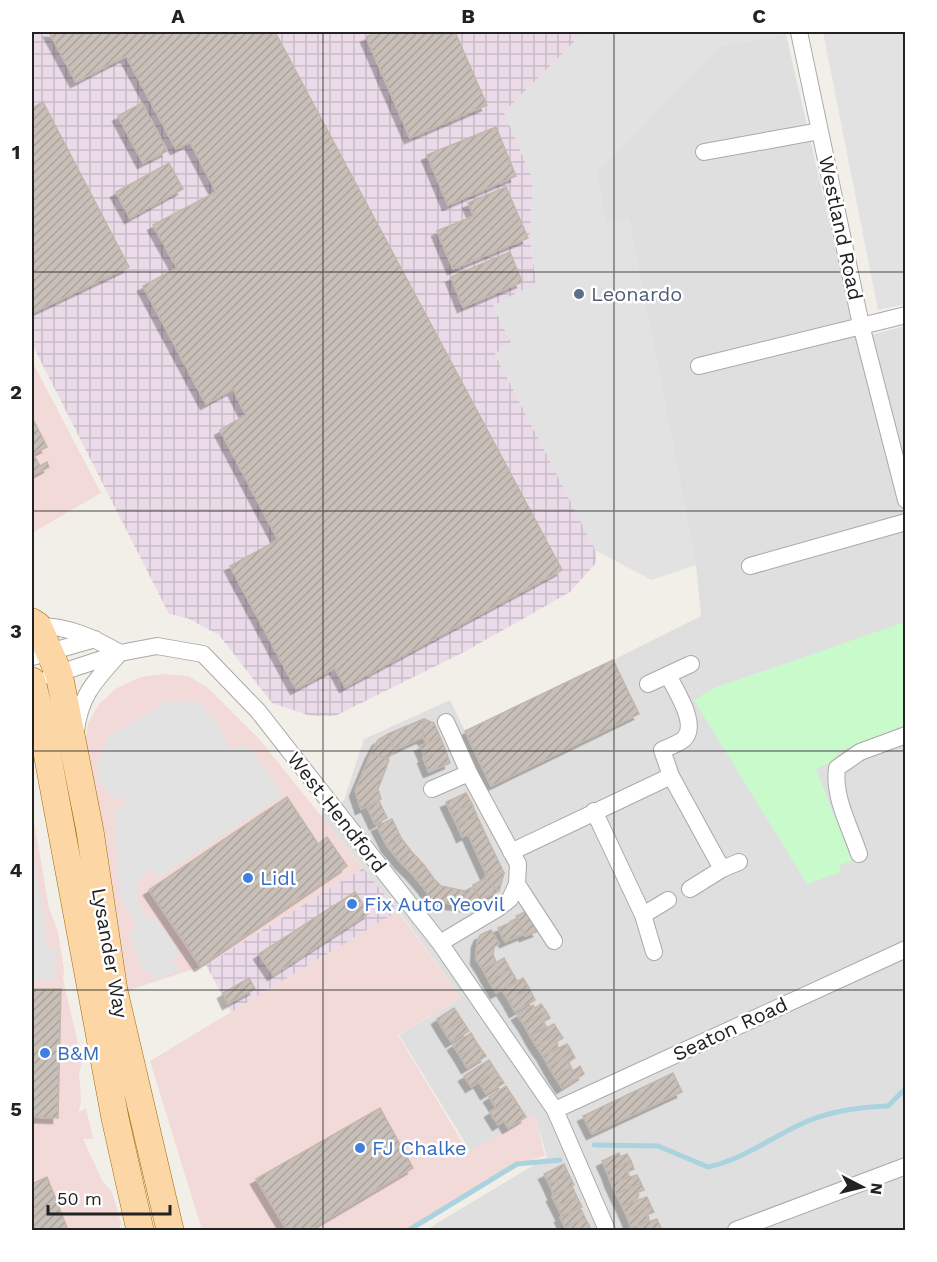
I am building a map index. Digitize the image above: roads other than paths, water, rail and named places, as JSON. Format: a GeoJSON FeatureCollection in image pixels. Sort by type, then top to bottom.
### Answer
{"type":"FeatureCollection","features":[{"type":"Feature","properties":{"kind":"main road","name":"Lysander Way"},"geometry":{"type":"LineString","coordinates":[[35,624],[74,753],[90,831],[114,991],[170,1230]]}},
{"type":"Feature","properties":{"kind":"main road","name":"Lysander Way"},"geometry":{"type":"LineString","coordinates":[[32,681],[115,1119],[140,1230]]}},
{"type":"Feature","properties":{"kind":"street","name":"Westland Road"},"geometry":{"type":"LineString","coordinates":[[799,32],[861,325],[906,500]]}},
{"type":"Feature","properties":{"kind":"street","name":"Westland Road"},"geometry":{"type":"LineString","coordinates":[[704,152],[820,131]]}},
{"type":"Feature","properties":{"kind":"street"},"geometry":{"type":"LineString","coordinates":[[861,325],[906,315]]}},
{"type":"Feature","properties":{"kind":"street","name":"Westland Road"},"geometry":{"type":"LineString","coordinates":[[699,366],[861,325]]}},
{"type":"Feature","properties":{"kind":"street"},"geometry":{"type":"LineString","coordinates":[[750,566],[906,522]]}},
{"type":"Feature","properties":{"kind":"street"},"geometry":{"type":"LineString","coordinates":[[35,624],[62,627],[95,639],[120,653],[84,695],[78,714],[74,753]]}},
{"type":"Feature","properties":{"kind":"street"},"geometry":{"type":"LineString","coordinates":[[32,681],[47,661],[95,639]]}},
{"type":"Feature","properties":{"kind":"street","name":"West Hendford"},"geometry":{"type":"LineString","coordinates":[[47,661],[120,653],[157,646],[203,654],[258,711],[440,943],[555,1110],[608,1230]]}},
{"type":"Feature","properties":{"kind":"street"},"geometry":{"type":"LineString","coordinates":[[648,684],[691,664]]}},
{"type":"Feature","properties":{"kind":"street"},"geometry":{"type":"LineString","coordinates":[[668,675],[688,722],[689,731],[684,738],[662,750],[671,776],[722,869]]}},
{"type":"Feature","properties":{"kind":"street"},"geometry":{"type":"LineString","coordinates":[[440,943],[510,899],[517,884],[518,864],[469,773],[446,722]]}},
{"type":"Feature","properties":{"kind":"street"},"geometry":{"type":"LineString","coordinates":[[859,854],[838,796],[835,781],[837,768],[860,752],[906,735]]}},
{"type":"Feature","properties":{"kind":"street"},"geometry":{"type":"LineString","coordinates":[[432,789],[469,773]]}},
{"type":"Feature","properties":{"kind":"street"},"geometry":{"type":"LineString","coordinates":[[511,852],[671,776]]}},
{"type":"Feature","properties":{"kind":"street"},"geometry":{"type":"LineString","coordinates":[[594,811],[642,915],[654,952]]}},
{"type":"Feature","properties":{"kind":"street"},"geometry":{"type":"LineString","coordinates":[[690,889],[722,869],[740,862]]}},
{"type":"Feature","properties":{"kind":"street"},"geometry":{"type":"LineString","coordinates":[[517,884],[554,941]]}},
{"type":"Feature","properties":{"kind":"street"},"geometry":{"type":"LineString","coordinates":[[642,915],[668,900]]}},
{"type":"Feature","properties":{"kind":"street","name":"Seaton Road"},"geometry":{"type":"LineString","coordinates":[[555,1110],[906,949]]}},
{"type":"Feature","properties":{"kind":"street"},"geometry":{"type":"LineString","coordinates":[[736,1230],[906,1166]]}},
{"type":"Feature","properties":{"kind":"waterway"},"geometry":{"type":"LineString","coordinates":[[594,1145],[658,1146],[708,1167],[742,1155],[818,1117],[853,1109],[888,1106],[906,1088]]}},
{"type":"Feature","properties":{"kind":"waterway"},"geometry":{"type":"LineString","coordinates":[[409,1230],[517,1164],[560,1160]]}},
{"type":"Feature","properties":{"kind":"place","name":"Leonardo"},"geometry":{"type":"Point","coordinates":[579,294]}},
{"type":"Feature","properties":{"kind":"place","name":"Lidl"},"geometry":{"type":"Point","coordinates":[248,878]}},
{"type":"Feature","properties":{"kind":"place","name":"Fix Auto Yeovil"},"geometry":{"type":"Point","coordinates":[352,904]}},
{"type":"Feature","properties":{"kind":"place","name":"B&M"},"geometry":{"type":"Point","coordinates":[45,1053]}},
{"type":"Feature","properties":{"kind":"place","name":"FJ Chalke"},"geometry":{"type":"Point","coordinates":[360,1148]}}]}
